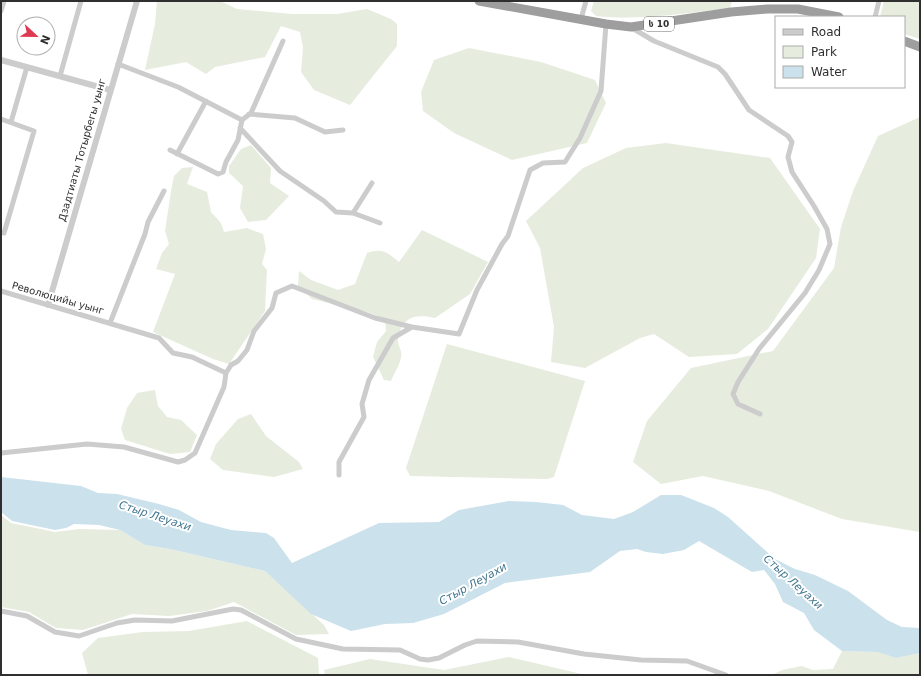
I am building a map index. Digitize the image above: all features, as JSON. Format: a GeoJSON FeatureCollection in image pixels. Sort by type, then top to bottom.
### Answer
{"type":"FeatureCollection","features":[{"type":"Feature","properties":{"kind":"highway","name":"ს 10"},"geometry":{"type":"LineString","coordinates":[[479,1],[606,24],[631,27],[731,12],[767,9],[798,9],[834,16]]}},
{"type":"Feature","properties":{"kind":"highway"},"geometry":{"type":"LineString","coordinates":[[905,41],[920,48]]}},
{"type":"Feature","properties":{"kind":"street"},"geometry":{"type":"LineString","coordinates":[[1,11],[4,1]]}},
{"type":"Feature","properties":{"kind":"street"},"geometry":{"type":"LineString","coordinates":[[60,76],[81,1]]}},
{"type":"Feature","properties":{"kind":"street","name":"Дзадтиаты Тотырбегы уынг"},"geometry":{"type":"LineString","coordinates":[[48,305],[137,1]]}},
{"type":"Feature","properties":{"kind":"street"},"geometry":{"type":"LineString","coordinates":[[581,19],[586,1]]}},
{"type":"Feature","properties":{"kind":"street"},"geometry":{"type":"LineString","coordinates":[[875,16],[879,1]]}},
{"type":"Feature","properties":{"kind":"street"},"geometry":{"type":"LineString","coordinates":[[1,453],[87,444],[124,447],[178,462],[185,460],[195,453],[224,387],[226,373],[247,350],[254,331],[272,308],[276,293],[292,286],[375,318],[412,328],[459,334],[477,290],[502,244],[508,236],[530,170],[543,163],[565,162],[589,121],[601,91],[606,24]]}},
{"type":"Feature","properties":{"kind":"street"},"geometry":{"type":"LineString","coordinates":[[631,27],[654,41],[718,67],[725,74],[749,110],[760,119],[788,136],[792,142],[788,157],[792,172],[827,229],[830,244],[819,270],[806,293],[759,349],[738,382],[733,394],[738,404],[760,414]]}},
{"type":"Feature","properties":{"kind":"street"},"geometry":{"type":"LineString","coordinates":[[170,150],[218,174],[223,172],[226,162],[238,140],[242,120],[249,114],[283,41]]}},
{"type":"Feature","properties":{"kind":"street"},"geometry":{"type":"LineString","coordinates":[[1,60],[110,90]]}},
{"type":"Feature","properties":{"kind":"street"},"geometry":{"type":"LineString","coordinates":[[118,64],[178,87],[242,120]]}},
{"type":"Feature","properties":{"kind":"street"},"geometry":{"type":"LineString","coordinates":[[11,122],[27,67]]}},
{"type":"Feature","properties":{"kind":"street"},"geometry":{"type":"LineString","coordinates":[[177,154],[206,101]]}},
{"type":"Feature","properties":{"kind":"street"},"geometry":{"type":"LineString","coordinates":[[249,114],[296,118],[325,132],[343,130]]}},
{"type":"Feature","properties":{"kind":"street"},"geometry":{"type":"LineString","coordinates":[[1,119],[34,131],[4,233],[1,232]]}},
{"type":"Feature","properties":{"kind":"street"},"geometry":{"type":"LineString","coordinates":[[240,128],[280,171],[324,201],[336,212],[353,213],[380,223]]}},
{"type":"Feature","properties":{"kind":"street"},"geometry":{"type":"LineString","coordinates":[[353,213],[372,183]]}},
{"type":"Feature","properties":{"kind":"street"},"geometry":{"type":"LineString","coordinates":[[110,323],[146,234],[148,222],[164,191]]}},
{"type":"Feature","properties":{"kind":"street","name":"Революцийы уынг"},"geometry":{"type":"LineString","coordinates":[[1,291],[159,338],[173,353],[192,357],[226,373]]}},
{"type":"Feature","properties":{"kind":"street"},"geometry":{"type":"LineString","coordinates":[[340,475],[339,462],[364,417],[362,404],[369,380],[393,338],[412,328]]}},
{"type":"Feature","properties":{"kind":"street"},"geometry":{"type":"LineString","coordinates":[[1,611],[27,616],[55,632],[79,636],[117,623],[135,620],[172,621],[233,609],[241,610],[296,639],[343,649],[400,650],[420,659],[428,660],[439,658],[465,645],[477,641],[518,642],[592,655],[640,660],[687,661],[726,675]]}},
{"type":"Feature","properties":{"kind":"green space"},"geometry":{"type":"Polygon","coordinates":[[[157,1],[220,1],[237,9],[292,14],[337,14],[367,9],[391,19],[397,24],[397,46],[350,105],[314,90],[301,72],[303,47],[300,32],[281,26],[265,57],[215,67],[206,74],[186,62],[145,70],[155,24],[157,1]]]}},
{"type":"Feature","properties":{"kind":"green space"},"geometry":{"type":"Polygon","coordinates":[[[594,1],[732,1],[730,8],[663,16],[629,18],[596,16],[591,11],[594,1]]]}},
{"type":"Feature","properties":{"kind":"green space"},"geometry":{"type":"Polygon","coordinates":[[[884,1],[920,1],[920,39],[905,34],[905,16],[880,16],[884,1]]]}},
{"type":"Feature","properties":{"kind":"green space"},"geometry":{"type":"Polygon","coordinates":[[[469,48],[541,62],[595,80],[606,103],[587,143],[512,160],[454,133],[423,111],[421,92],[434,60],[469,48]]]}},
{"type":"Feature","properties":{"kind":"green space"},"geometry":{"type":"Polygon","coordinates":[[[920,117],[920,532],[842,519],[769,491],[703,476],[661,484],[633,462],[647,421],[691,368],[773,351],[834,268],[841,227],[853,191],[878,136],[920,117]]]}},
{"type":"Feature","properties":{"kind":"green space"},"geometry":{"type":"Polygon","coordinates":[[[666,143],[770,158],[820,229],[816,258],[768,329],[737,354],[689,357],[654,334],[640,338],[585,368],[551,362],[554,327],[540,248],[526,221],[583,168],[626,148],[666,143]]]}},
{"type":"Feature","properties":{"kind":"green space"},"geometry":{"type":"Polygon","coordinates":[[[251,145],[271,168],[270,183],[289,196],[266,220],[248,222],[240,208],[243,186],[229,173],[229,166],[241,149],[251,145]]]}},
{"type":"Feature","properties":{"kind":"green space"},"geometry":{"type":"Polygon","coordinates":[[[193,167],[187,184],[207,192],[211,212],[221,223],[224,232],[247,228],[263,234],[266,249],[262,264],[267,270],[265,311],[229,364],[213,359],[153,332],[175,274],[156,269],[162,253],[169,244],[165,231],[174,176],[182,168],[193,167]]]}},
{"type":"Feature","properties":{"kind":"green space"},"geometry":{"type":"Polygon","coordinates":[[[422,230],[488,262],[470,294],[435,318],[422,316],[411,318],[406,321],[400,331],[398,339],[398,344],[401,350],[399,363],[391,381],[384,380],[373,357],[377,342],[386,331],[385,319],[367,312],[312,299],[298,286],[299,271],[311,280],[338,290],[355,284],[367,253],[381,251],[399,262],[422,230]]]}},
{"type":"Feature","properties":{"kind":"green space"},"geometry":{"type":"Polygon","coordinates":[[[447,344],[585,381],[554,477],[547,479],[410,476],[406,468],[447,344]]]}},
{"type":"Feature","properties":{"kind":"green space"},"geometry":{"type":"Polygon","coordinates":[[[155,390],[158,406],[167,417],[181,420],[197,435],[190,452],[170,454],[125,440],[121,429],[127,408],[137,393],[155,390]]]}},
{"type":"Feature","properties":{"kind":"green space"},"geometry":{"type":"Polygon","coordinates":[[[251,414],[266,436],[299,462],[303,469],[274,477],[223,470],[210,459],[216,444],[238,419],[251,414]]]}},
{"type":"Feature","properties":{"kind":"green space"},"geometry":{"type":"Polygon","coordinates":[[[1,515],[11,523],[55,532],[79,529],[120,530],[145,545],[170,549],[265,571],[324,625],[329,634],[296,635],[234,602],[207,611],[169,616],[132,614],[83,630],[56,628],[29,612],[1,607],[1,515]]]}},
{"type":"Feature","properties":{"kind":"green space"},"geometry":{"type":"Polygon","coordinates":[[[247,621],[318,658],[319,675],[88,675],[82,653],[98,638],[143,632],[189,631],[247,621]]]}},
{"type":"Feature","properties":{"kind":"green space"},"geometry":{"type":"Polygon","coordinates":[[[842,651],[879,652],[896,658],[920,653],[920,675],[772,675],[782,670],[802,666],[813,670],[833,669],[842,651]]]}},
{"type":"Feature","properties":{"kind":"green space"},"geometry":{"type":"Polygon","coordinates":[[[509,657],[586,675],[325,675],[324,670],[370,659],[444,670],[509,657]]]}},
{"type":"Feature","properties":{"kind":"water","name":"Стыр Леуахи"},"geometry":{"type":"Polygon","coordinates":[[[1,477],[81,486],[98,493],[117,494],[159,504],[179,510],[201,522],[231,530],[266,533],[274,538],[292,563],[379,523],[439,522],[459,510],[509,501],[563,505],[582,515],[614,519],[633,512],[661,495],[681,495],[714,508],[728,517],[775,559],[795,569],[815,575],[848,591],[887,620],[902,627],[920,628],[920,653],[896,658],[878,652],[842,651],[814,630],[804,613],[783,602],[775,584],[764,570],[752,572],[699,541],[684,550],[663,554],[646,552],[637,549],[620,551],[590,572],[505,583],[444,614],[413,623],[385,624],[351,631],[311,614],[265,571],[170,549],[145,545],[120,530],[99,525],[74,524],[66,528],[55,530],[12,521],[1,512],[1,477]]]}}]}
